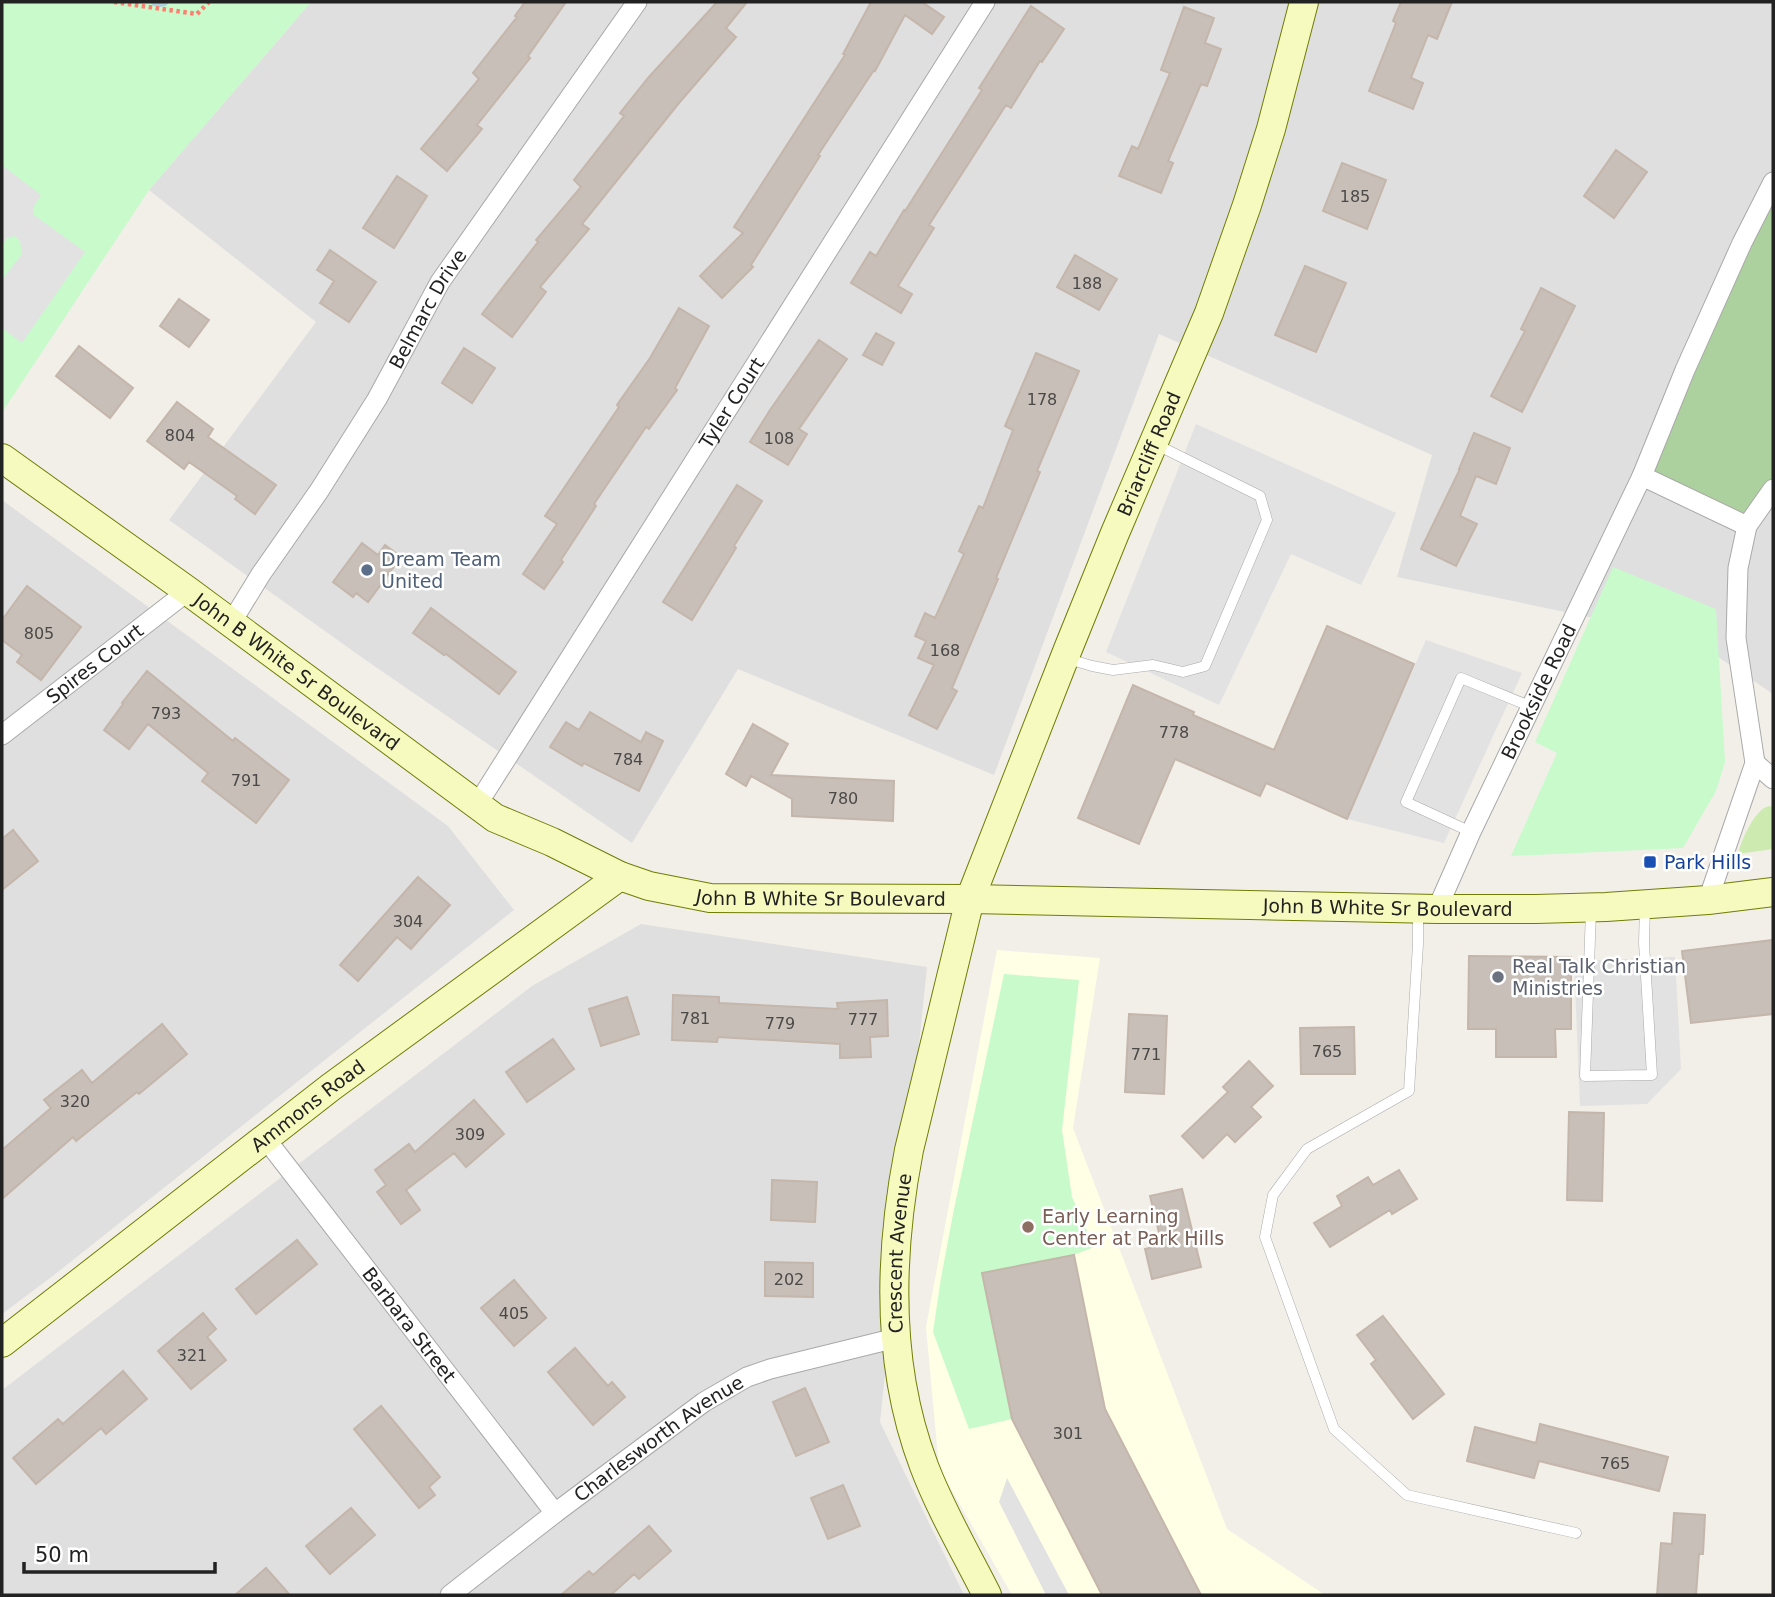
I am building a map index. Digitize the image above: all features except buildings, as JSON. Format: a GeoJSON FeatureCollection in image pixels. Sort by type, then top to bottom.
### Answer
{"type":"FeatureCollection","features":[{"type":"Feature","properties":{"kind":"street","name":"Belmarc Drive"},"geometry":{"type":"LineString","coordinates":[[231,623],[377,399],[440,282],[637,2]]}},
{"type":"Feature","properties":{"kind":"street","name":"Tyler Court"},"geometry":{"type":"LineString","coordinates":[[477,805],[985,2]]}},
{"type":"Feature","properties":{"kind":"street","name":"Briarcliff Road"},"geometry":{"type":"LineString","coordinates":[[970,899],[1115,533],[1209,313],[1271,129],[1304,2]]}},
{"type":"Feature","properties":{"kind":"street","name":"Brookside Road"},"geometry":{"type":"LineString","coordinates":[[1427,909],[1471,832],[1642,476],[1685,370],[1742,243],[1773,182]]}},
{"type":"Feature","properties":{"kind":"street","name":"John B White Sr Boulevard"},"geometry":{"type":"LineString","coordinates":[[2,458],[495,818],[552,842],[620,876],[649,886],[710,898],[970,899],[1427,909],[1591,907],[1708,900],[1773,892]]}},
{"type":"Feature","properties":{"kind":"street"},"geometry":{"type":"LineString","coordinates":[[1642,476],[1747,526]]}},
{"type":"Feature","properties":{"kind":"street"},"geometry":{"type":"LineString","coordinates":[[1708,900],[1755,763],[1736,638],[1738,568],[1747,526],[1773,489]]}},
{"type":"Feature","properties":{"kind":"street","name":"Spires Court"},"geometry":{"type":"LineString","coordinates":[[2,736],[187,592]]}},
{"type":"Feature","properties":{"kind":"street"},"geometry":{"type":"LineString","coordinates":[[1755,763],[1773,779]]}},
{"type":"Feature","properties":{"kind":"street","name":"Ammons Road"},"geometry":{"type":"LineString","coordinates":[[2,1343],[264,1138],[620,876]]}},
{"type":"Feature","properties":{"kind":"street","name":"Crescent Avenue"},"geometry":{"type":"LineString","coordinates":[[970,899],[903,1180],[897,1241],[896,1338],[910,1425],[924,1467],[988,1595]]}},
{"type":"Feature","properties":{"kind":"street","name":"Barbara Street"},"geometry":{"type":"LineString","coordinates":[[264,1138],[555,1513]]}},
{"type":"Feature","properties":{"kind":"street","name":"Charlesworth Avenue"},"geometry":{"type":"LineString","coordinates":[[450,1595],[704,1402],[747,1377],[896,1338]]}},
{"type":"Feature","properties":{"kind":"lane"},"geometry":{"type":"LineString","coordinates":[[1065,658],[1113,670],[1153,665],[1183,672],[1205,666],[1267,520],[1260,496],[1154,443]]}},
{"type":"Feature","properties":{"kind":"lane"},"geometry":{"type":"LineString","coordinates":[[1471,832],[1406,802],[1461,678],[1532,707]]}},
{"type":"Feature","properties":{"kind":"lane"},"geometry":{"type":"LineString","coordinates":[[1591,907],[1585,1076],[1652,1075],[1644,943],[1645,904]]}},
{"type":"Feature","properties":{"kind":"lane"},"geometry":{"type":"LineString","coordinates":[[1427,909],[1418,944],[1409,1091],[1307,1149],[1273,1195],[1265,1237],[1334,1429],[1406,1495],[1576,1534]]}},
{"type":"Feature","properties":{"kind":"path"},"geometry":{"type":"LineString","coordinates":[[114,2],[197,14],[209,2]]}},
{"type":"Feature","properties":{"kind":"shaded area"},"geometry":{"type":"Polygon","coordinates":[[[311,2],[1773,2],[1773,694],[1690,638],[1397,577],[1432,455],[1159,334],[994,775],[738,669],[632,843],[367,661],[169,520],[316,322],[149,190],[311,2]]]}},
{"type":"Feature","properties":{"kind":"shaded area"},"geometry":{"type":"Polygon","coordinates":[[[2,165],[41,195],[33,208],[34,215],[85,252],[22,343],[2,328],[2,280],[22,254],[20,241],[15,236],[7,238],[2,246],[2,165]]]}},
{"type":"Feature","properties":{"kind":"shaded area"},"geometry":{"type":"Polygon","coordinates":[[[1196,424],[1396,513],[1361,585],[1291,554],[1219,705],[1106,652],[1196,424]]]}},
{"type":"Feature","properties":{"kind":"shaded area"},"geometry":{"type":"Polygon","coordinates":[[[2,500],[448,826],[514,910],[2,1314],[2,500]]]}},
{"type":"Feature","properties":{"kind":"shaded area"},"geometry":{"type":"Polygon","coordinates":[[[1426,640],[1522,673],[1444,843],[1347,819],[1426,640]]]}},
{"type":"Feature","properties":{"kind":"shaded area"},"geometry":{"type":"Polygon","coordinates":[[[641,924],[927,967],[880,1422],[964,1595],[2,1595],[2,1390],[532,986],[641,924]]]}},
{"type":"Feature","properties":{"kind":"shaded area","name":"Early Learning Center at Park Hills"},"geometry":{"type":"Polygon","coordinates":[[[997,950],[1100,958],[1073,1128],[1227,1529],[1325,1595],[1012,1595],[939,1468],[926,1327],[997,950]]]}},
{"type":"Feature","properties":{"kind":"shaded area"},"geometry":{"type":"Polygon","coordinates":[[[1675,957],[1681,1069],[1647,1104],[1580,1106],[1574,961],[1675,957]]]}},
{"type":"Feature","properties":{"kind":"shaded area"},"geometry":{"type":"Polygon","coordinates":[[[1007,1478],[1069,1595],[1046,1595],[999,1502],[1007,1478]]]}},
{"type":"Feature","properties":{"kind":"green space"},"geometry":{"type":"Polygon","coordinates":[[[2,2],[311,2],[149,190],[3,411],[2,2]]]}},
{"type":"Feature","properties":{"kind":"green space"},"geometry":{"type":"Polygon","coordinates":[[[1773,183],[1773,489],[1747,526],[1642,476],[1773,183]]]}},
{"type":"Feature","properties":{"kind":"green space"},"geometry":{"type":"Polygon","coordinates":[[[1613,567],[1716,609],[1725,762],[1716,791],[1683,848],[1511,856],[1557,753],[1535,742],[1613,567]]]}},
{"type":"Feature","properties":{"kind":"green space"},"geometry":{"type":"Polygon","coordinates":[[[1769,806],[1773,807],[1773,849],[1738,854],[1745,833],[1754,819],[1769,806]]]}},
{"type":"Feature","properties":{"kind":"green space"},"geometry":{"type":"Polygon","coordinates":[[[1004,974],[1079,980],[1062,1130],[1072,1197],[1094,1247],[1074,1255],[983,1273],[1012,1419],[969,1429],[933,1332],[954,1209],[1004,974]]]}},
{"type":"Feature","properties":{"kind":"waterway"},"geometry":{"type":"LineString","coordinates":[[155,2],[164,2]]}},
{"type":"Feature","properties":{"kind":"place","name":"Dream Team United"},"geometry":{"type":"Point","coordinates":[367,570]}},
{"type":"Feature","properties":{"kind":"place","name":"Park Hills"},"geometry":{"type":"Point","coordinates":[1650,862]}},
{"type":"Feature","properties":{"kind":"place","name":"Real Talk Christian Ministries"},"geometry":{"type":"Point","coordinates":[1498,977]}},
{"type":"Feature","properties":{"kind":"place","name":"Early Learning Center at Park Hills"},"geometry":{"type":"Point","coordinates":[1028,1227]}}]}
